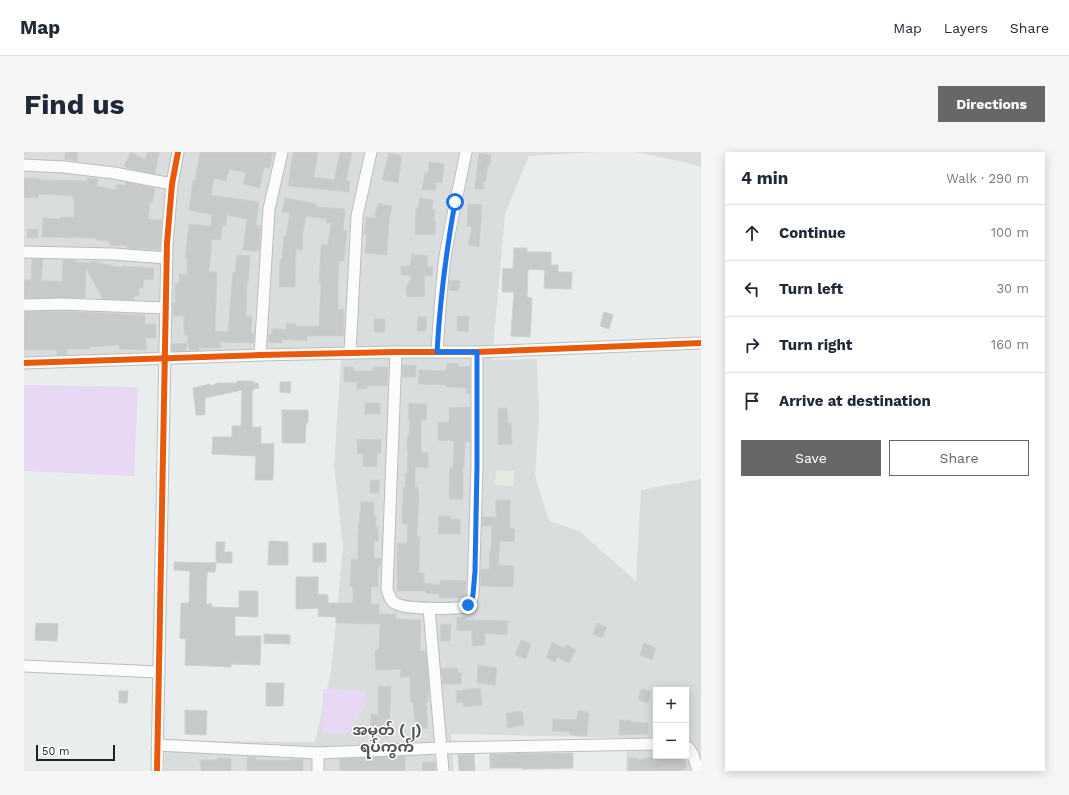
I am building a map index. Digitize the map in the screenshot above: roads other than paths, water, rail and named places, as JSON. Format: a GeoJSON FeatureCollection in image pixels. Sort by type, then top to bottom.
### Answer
{"type":"FeatureCollection","features":[{"type":"Feature","properties":{"kind":"street"},"geometry":{"type":"LineString","coordinates":[[157,771],[167,258],[172,184],[178,152]]}},
{"type":"Feature","properties":{"kind":"street"},"geometry":{"type":"LineString","coordinates":[[260,355],[269,209],[282,152]]}},
{"type":"Feature","properties":{"kind":"street"},"geometry":{"type":"LineString","coordinates":[[350,353],[357,216],[371,152]]}},
{"type":"Feature","properties":{"kind":"street"},"geometry":{"type":"LineString","coordinates":[[437,352],[439,312],[446,257],[455,202],[466,152]]}},
{"type":"Feature","properties":{"kind":"street"},"geometry":{"type":"LineString","coordinates":[[24,165],[64,167],[114,173],[172,184]]}},
{"type":"Feature","properties":{"kind":"street"},"geometry":{"type":"LineString","coordinates":[[24,252],[106,254],[167,258]]}},
{"type":"Feature","properties":{"kind":"street"},"geometry":{"type":"LineString","coordinates":[[24,305],[62,304],[166,308]]}},
{"type":"Feature","properties":{"kind":"street"},"geometry":{"type":"LineString","coordinates":[[24,363],[260,355],[477,352],[701,344]]}},
{"type":"Feature","properties":{"kind":"street"},"geometry":{"type":"LineString","coordinates":[[396,352],[387,589],[392,602],[396,604],[429,608],[462,607],[471,602],[473,595],[477,466],[477,352]]}},
{"type":"Feature","properties":{"kind":"street"},"geometry":{"type":"LineString","coordinates":[[429,608],[443,771]]}},
{"type":"Feature","properties":{"kind":"street"},"geometry":{"type":"LineString","coordinates":[[24,666],[159,672]]}},
{"type":"Feature","properties":{"kind":"street"},"geometry":{"type":"LineString","coordinates":[[158,745],[318,753],[441,748],[653,744]]}},
{"type":"Feature","properties":{"kind":"street"},"geometry":{"type":"LineString","coordinates":[[689,749],[693,754],[698,771]]}},
{"type":"Feature","properties":{"kind":"street"},"geometry":{"type":"LineString","coordinates":[[318,753],[318,771]]}},
{"type":"Feature","properties":{"kind":"district","name":"အမှတ် (၂) ရပ်ကွက်"},"geometry":{"type":"Point","coordinates":[387,738]}}]}
